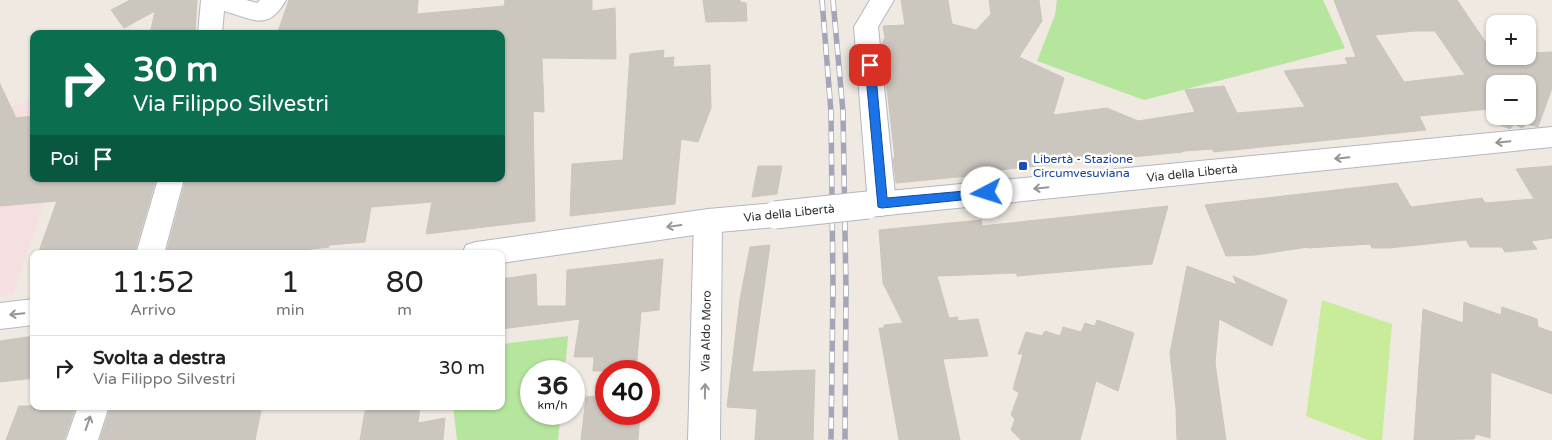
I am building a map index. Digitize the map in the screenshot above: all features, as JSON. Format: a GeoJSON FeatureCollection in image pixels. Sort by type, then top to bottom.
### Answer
{"type":"FeatureCollection","features":[{"type":"Feature","properties":{"kind":"street"},"geometry":{"type":"LineString","coordinates":[[210,30],[213,0],[262,13],[274,0]]}},
{"type":"Feature","properties":{"kind":"street"},"geometry":{"type":"LineString","coordinates":[[875,204],[866,26],[882,0]]}},
{"type":"Feature","properties":{"kind":"street","name":"Via della Libertà"},"geometry":{"type":"LineString","coordinates":[[504,250],[708,221],[1552,137]]}},
{"type":"Feature","properties":{"kind":"street"},"geometry":{"type":"LineString","coordinates":[[151,250],[170,182]]}},
{"type":"Feature","properties":{"kind":"street","name":"Via Aldo Moro"},"geometry":{"type":"LineString","coordinates":[[704,440],[708,221]]}},
{"type":"Feature","properties":{"kind":"street"},"geometry":{"type":"LineString","coordinates":[[0,316],[30,312]]}},
{"type":"Feature","properties":{"kind":"street"},"geometry":{"type":"LineString","coordinates":[[82,440],[93,410]]}},
{"type":"Feature","properties":{"kind":"shaded area"},"geometry":{"type":"Polygon","coordinates":[[[30,101],[30,182],[51,182],[13,294],[0,296],[0,112],[30,101]]]}},
{"type":"Feature","properties":{"kind":"green space"},"geometry":{"type":"Polygon","coordinates":[[[1057,0],[1323,0],[1345,48],[1144,100],[1037,61],[1055,15],[1057,0]]]}},
{"type":"Feature","properties":{"kind":"green space"},"geometry":{"type":"Polygon","coordinates":[[[1322,300],[1392,324],[1382,440],[1368,440],[1306,416],[1322,300]]]}},
{"type":"Feature","properties":{"kind":"green space"},"geometry":{"type":"Polygon","coordinates":[[[568,336],[566,360],[520,360],[520,425],[560,425],[558,440],[457,440],[453,410],[505,410],[505,344],[568,336]]]}},
{"type":"Feature","properties":{"kind":"building"},"geometry":{"type":"Polygon","coordinates":[[[130,0],[197,0],[195,30],[151,30],[155,11],[124,28],[111,10],[130,0]]]}},
{"type":"Feature","properties":{"kind":"building"},"geometry":{"type":"Polygon","coordinates":[[[289,0],[418,0],[417,14],[504,6],[505,0],[592,0],[592,11],[615,8],[616,59],[542,58],[544,112],[533,111],[535,221],[426,234],[432,202],[371,207],[365,242],[329,245],[329,247],[302,250],[167,250],[185,182],[505,182],[505,30],[278,30],[289,0]]]}},
{"type":"Feature","properties":{"kind":"building"},"geometry":{"type":"Polygon","coordinates":[[[703,0],[740,0],[740,2],[746,3],[747,21],[706,22],[703,0]]]}},
{"type":"Feature","properties":{"kind":"building"},"geometry":{"type":"Polygon","coordinates":[[[901,0],[948,0],[952,24],[976,30],[991,14],[989,0],[1039,0],[1042,21],[1019,57],[1064,78],[1053,115],[1107,108],[1138,121],[1195,112],[1185,90],[1224,86],[1237,113],[1305,107],[1284,71],[1348,64],[1345,58],[1356,57],[1334,0],[1457,0],[1486,43],[1486,65],[1536,65],[1536,53],[1552,52],[1552,88],[1538,127],[1531,125],[1536,125],[1536,75],[1486,75],[1486,109],[1419,116],[1426,130],[1214,152],[1212,149],[1184,151],[1184,149],[1183,152],[987,171],[988,174],[896,183],[893,158],[895,158],[882,45],[885,37],[883,26],[905,25],[901,0]],[[1435,31],[1375,35],[1404,82],[1465,75],[1435,31]]]}},
{"type":"Feature","properties":{"kind":"building"},"geometry":{"type":"Polygon","coordinates":[[[664,50],[663,58],[674,57],[673,67],[710,65],[711,108],[698,142],[681,139],[675,204],[570,216],[572,164],[623,160],[630,54],[664,50]]]}},
{"type":"Feature","properties":{"kind":"building"},"geometry":{"type":"Polygon","coordinates":[[[0,84],[16,118],[30,116],[30,182],[155,182],[135,250],[39,250],[57,201],[0,206],[0,84]]]}},
{"type":"Feature","properties":{"kind":"building"},"geometry":{"type":"Polygon","coordinates":[[[1500,125],[1513,125],[1510,129],[1500,125]]]}},
{"type":"Feature","properties":{"kind":"building"},"geometry":{"type":"Polygon","coordinates":[[[758,166],[782,166],[777,194],[752,197],[758,166]]]}},
{"type":"Feature","properties":{"kind":"building"},"geometry":{"type":"Polygon","coordinates":[[[1552,166],[1552,238],[1531,241],[1537,249],[1505,252],[1502,247],[1470,247],[1466,240],[1389,248],[1372,248],[1370,244],[1308,247],[1256,255],[1226,256],[1205,205],[1397,183],[1411,207],[1482,198],[1485,203],[1534,199],[1516,169],[1552,166]]]}},
{"type":"Feature","properties":{"kind":"building"},"geometry":{"type":"Polygon","coordinates":[[[1168,206],[1152,264],[1017,276],[1017,273],[937,276],[949,318],[958,317],[957,321],[978,319],[988,356],[943,359],[960,440],[899,440],[879,328],[884,328],[884,325],[903,323],[883,283],[879,230],[981,220],[982,226],[1168,206]]]}},
{"type":"Feature","properties":{"kind":"building"},"geometry":{"type":"Polygon","coordinates":[[[770,245],[752,372],[815,370],[813,440],[755,440],[757,409],[727,407],[740,299],[750,247],[770,245]]]}},
{"type":"Feature","properties":{"kind":"building"},"geometry":{"type":"Polygon","coordinates":[[[663,259],[659,310],[641,312],[637,360],[595,360],[595,371],[593,371],[594,357],[574,357],[580,319],[505,328],[505,278],[536,274],[537,306],[566,306],[567,270],[663,259]]]}},
{"type":"Feature","properties":{"kind":"building"},"geometry":{"type":"Polygon","coordinates":[[[1187,266],[1237,285],[1233,276],[1287,300],[1272,346],[1219,319],[1215,363],[1226,440],[1177,440],[1176,408],[1170,353],[1187,266]]]}},
{"type":"Feature","properties":{"kind":"building"},"geometry":{"type":"Polygon","coordinates":[[[1464,302],[1501,315],[1502,307],[1537,319],[1538,327],[1552,332],[1552,394],[1491,372],[1490,438],[1476,434],[1474,439],[1414,440],[1423,309],[1463,323],[1464,302]]]}},
{"type":"Feature","properties":{"kind":"building"},"geometry":{"type":"Polygon","coordinates":[[[1097,320],[1134,333],[1118,391],[1096,381],[1080,440],[1021,440],[1011,430],[1015,419],[1011,415],[1019,393],[1013,389],[1023,354],[1018,354],[1026,332],[1042,336],[1045,331],[1060,336],[1063,327],[1081,332],[1085,323],[1095,326],[1097,320]]]}},
{"type":"Feature","properties":{"kind":"building"},"geometry":{"type":"Polygon","coordinates":[[[30,337],[30,378],[0,382],[0,341],[30,337]]]}},
{"type":"Feature","properties":{"kind":"building"},"geometry":{"type":"Polygon","coordinates":[[[595,396],[595,425],[639,425],[638,440],[581,440],[583,425],[585,425],[586,397],[595,396]]]}},
{"type":"Feature","properties":{"kind":"building"},"geometry":{"type":"Polygon","coordinates":[[[19,406],[30,406],[30,410],[75,410],[64,440],[6,440],[19,406]]]}},
{"type":"Feature","properties":{"kind":"building"},"geometry":{"type":"Polygon","coordinates":[[[110,410],[261,410],[255,440],[100,440],[110,410]]]}},
{"type":"Feature","properties":{"kind":"building"},"geometry":{"type":"Polygon","coordinates":[[[420,410],[418,423],[445,418],[443,440],[360,440],[365,411],[420,410]]]}},
{"type":"Feature","properties":{"kind":"railway"},"geometry":{"type":"LineString","coordinates":[[822,0],[831,112],[833,287],[831,440]]}},
{"type":"Feature","properties":{"kind":"railway"},"geometry":{"type":"LineString","coordinates":[[833,0],[843,112],[846,289],[845,440]]}},
{"type":"Feature","properties":{"kind":"place","name":"Libertà - Stazione Circumvesuviana"},"geometry":{"type":"Point","coordinates":[1023,166]}},
{"type":"Feature","properties":{"kind":"route"},"geometry":{"type":"LineString","coordinates":[[870,65],[882,204],[987,193]]}}]}
